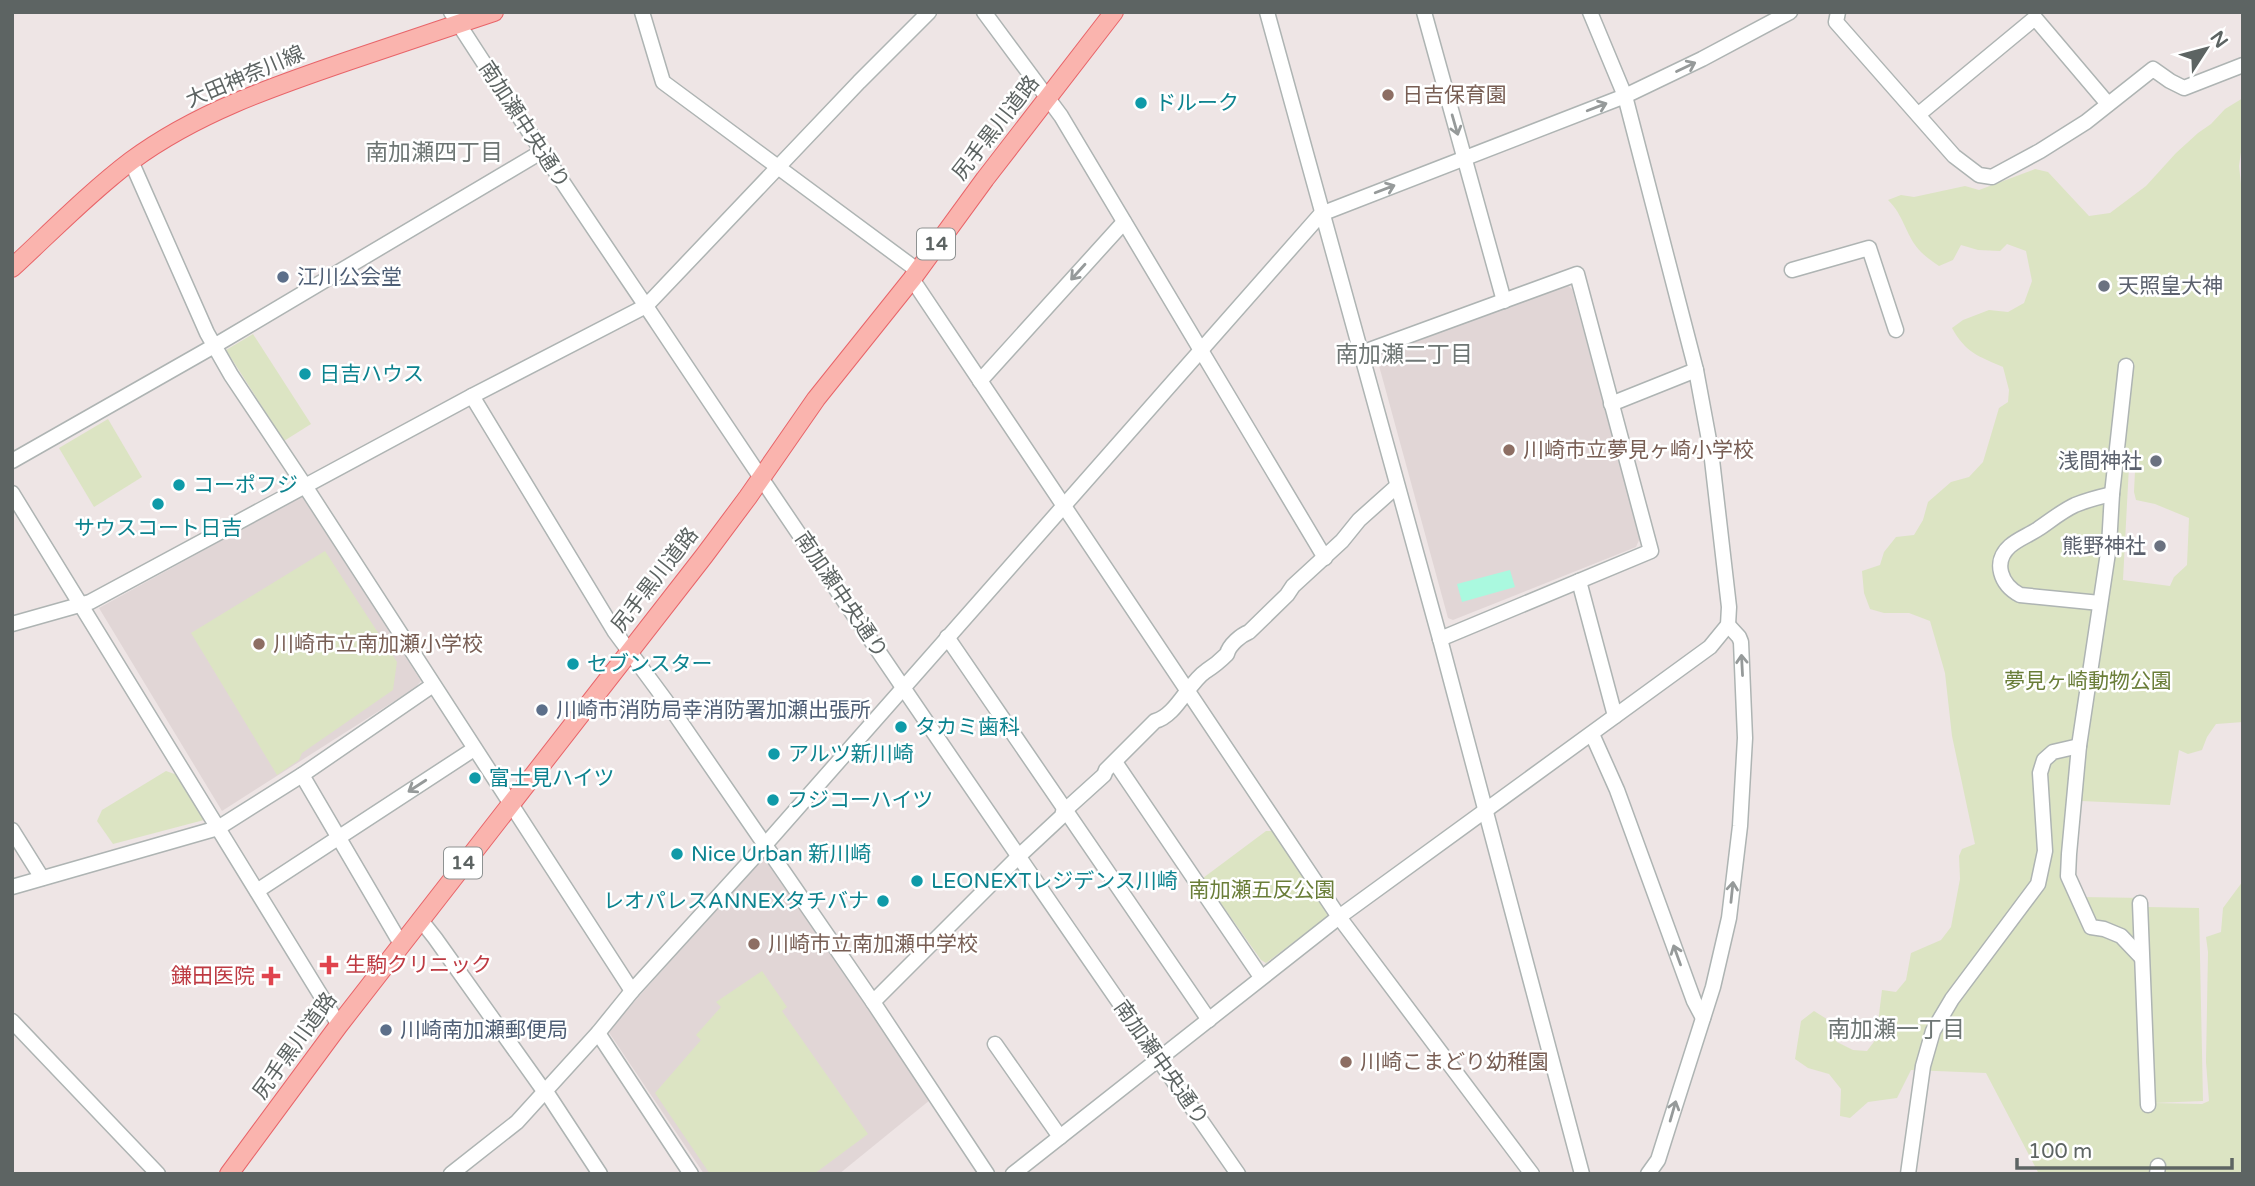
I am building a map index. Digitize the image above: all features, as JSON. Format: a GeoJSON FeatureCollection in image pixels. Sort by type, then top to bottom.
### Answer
{"type":"FeatureCollection","features":[{"type":"Feature","properties":{"kind":"main road","name":"大田神奈川線"},"geometry":{"type":"LineString","coordinates":[[12,268],[131,161],[222,107],[455,18],[494,12]]}},
{"type":"Feature","properties":{"kind":"main road","name":"尻手黒川道路"},"geometry":{"type":"LineString","coordinates":[[229,1174],[338,1025],[629,649],[665,607],[816,399],[1114,12]]}},
{"type":"Feature","properties":{"kind":"street"},"geometry":{"type":"LineString","coordinates":[[642,12],[663,82],[914,274],[980,381],[1339,917],[1532,1174]]}},
{"type":"Feature","properties":{"kind":"street"},"geometry":{"type":"LineString","coordinates":[[12,624],[90,602],[472,396],[646,306],[929,12]]}},
{"type":"Feature","properties":{"kind":"street"},"geometry":{"type":"LineString","coordinates":[[984,12],[1074,136],[1325,558]]}},
{"type":"Feature","properties":{"kind":"street"},"geometry":{"type":"LineString","coordinates":[[1267,12],[1440,639],[1582,1174]]}},
{"type":"Feature","properties":{"kind":"street"},"geometry":{"type":"LineString","coordinates":[[1424,12],[1504,301]]}},
{"type":"Feature","properties":{"kind":"street"},"geometry":{"type":"LineString","coordinates":[[1013,1174],[1339,917],[1710,647],[1728,625],[1729,589],[1718,498],[1696,370],[1625,96],[1590,12]]}},
{"type":"Feature","properties":{"kind":"street"},"geometry":{"type":"LineString","coordinates":[[451,1174],[517,1122],[1321,214],[1625,96],[1702,60],[1790,12]]}},
{"type":"Feature","properties":{"kind":"street"},"geometry":{"type":"LineString","coordinates":[[1838,12],[1836,22],[1954,156],[1979,175],[1992,177],[2086,122],[2154,69],[2184,88],[2243,65]]}},
{"type":"Feature","properties":{"kind":"street","name":"南加瀬中央通り"},"geometry":{"type":"LineString","coordinates":[[455,18],[541,152],[761,478],[1018,857],[1238,1174]]}},
{"type":"Feature","properties":{"kind":"street"},"geometry":{"type":"LineString","coordinates":[[1919,114],[2035,18],[2108,104]]}},
{"type":"Feature","properties":{"kind":"street"},"geometry":{"type":"LineString","coordinates":[[12,461],[214,346],[541,152]]}},
{"type":"Feature","properties":{"kind":"street"},"geometry":{"type":"LineString","coordinates":[[131,161],[214,346],[230,375],[305,486],[632,991]]}},
{"type":"Feature","properties":{"kind":"street"},"geometry":{"type":"LineString","coordinates":[[980,381],[1124,222]]}},
{"type":"Feature","properties":{"kind":"street"},"geometry":{"type":"LineString","coordinates":[[1793,270],[1869,248],[1896,330]]}},
{"type":"Feature","properties":{"kind":"street"},"geometry":{"type":"LineString","coordinates":[[1361,353],[1577,274],[1651,551],[1440,639]]}},
{"type":"Feature","properties":{"kind":"street"},"geometry":{"type":"LineString","coordinates":[[2126,366],[2112,494],[2112,521],[2079,746],[2068,876],[2091,927],[2121,936],[2141,957]]}},
{"type":"Feature","properties":{"kind":"street"},"geometry":{"type":"LineString","coordinates":[[1611,404],[1696,370]]}},
{"type":"Feature","properties":{"kind":"street"},"geometry":{"type":"LineString","coordinates":[[472,396],[615,632],[873,1002],[986,1174]]}},
{"type":"Feature","properties":{"kind":"street"},"geometry":{"type":"LineString","coordinates":[[873,1002],[1156,721],[1179,702],[1187,690],[1227,654],[1243,634],[1249,632],[1396,486]]}},
{"type":"Feature","properties":{"kind":"street"},"geometry":{"type":"LineString","coordinates":[[12,493],[338,1025]]}},
{"type":"Feature","properties":{"kind":"street"},"geometry":{"type":"LineString","coordinates":[[2101,603],[2020,595],[2011,591],[2003,581],[2000,559],[2009,546],[2072,506],[2112,494]]}},
{"type":"Feature","properties":{"kind":"street"},"geometry":{"type":"LineString","coordinates":[[1579,582],[1615,716]]}},
{"type":"Feature","properties":{"kind":"street"},"geometry":{"type":"LineString","coordinates":[[1648,1174],[1658,1160],[1703,1018],[1729,918],[1740,826],[1745,738],[1741,642],[1728,625]]}},
{"type":"Feature","properties":{"kind":"street"},"geometry":{"type":"LineString","coordinates":[[947,637],[1209,1020]]}},
{"type":"Feature","properties":{"kind":"street"},"geometry":{"type":"LineString","coordinates":[[12,887],[218,828],[302,775],[433,685]]}},
{"type":"Feature","properties":{"kind":"street"},"geometry":{"type":"LineString","coordinates":[[1592,734],[1617,790],[1694,1001],[1703,1018]]}},
{"type":"Feature","properties":{"kind":"street"},"geometry":{"type":"LineString","coordinates":[[1908,1174],[1923,1066],[1933,1031],[1952,999],[2038,884],[2045,852],[2040,773],[2044,760],[2053,752],[2079,746]]}},
{"type":"Feature","properties":{"kind":"street"},"geometry":{"type":"LineString","coordinates":[[257,891],[474,749]]}},
{"type":"Feature","properties":{"kind":"street"},"geometry":{"type":"LineString","coordinates":[[1115,762],[1261,977]]}},
{"type":"Feature","properties":{"kind":"street"},"geometry":{"type":"LineString","coordinates":[[302,775],[401,944]]}},
{"type":"Feature","properties":{"kind":"street"},"geometry":{"type":"LineString","coordinates":[[12,830],[42,878]]}},
{"type":"Feature","properties":{"kind":"street"},"geometry":{"type":"LineString","coordinates":[[2140,902],[2148,1105]]}},
{"type":"Feature","properties":{"kind":"street"},"geometry":{"type":"LineString","coordinates":[[419,919],[435,937],[544,1090],[600,1174]]}},
{"type":"Feature","properties":{"kind":"street"},"geometry":{"type":"LineString","coordinates":[[12,1021],[158,1174]]}},
{"type":"Feature","properties":{"kind":"street"},"geometry":{"type":"LineString","coordinates":[[598,1032],[691,1174]]}},
{"type":"Feature","properties":{"kind":"street"},"geometry":{"type":"LineString","coordinates":[[995,1044],[1060,1137]]}},
{"type":"Feature","properties":{"kind":"shaded area","name":"川崎市立夢見ヶ崎小学校"},"geometry":{"type":"Polygon","coordinates":[[[1566,284],[1572,289],[1640,538],[1636,547],[1453,620],[1448,618],[1378,362],[1384,354],[1566,284]]]}},
{"type":"Feature","properties":{"kind":"shaded area","name":"川崎市立南加瀬小学校"},"geometry":{"type":"Polygon","coordinates":[[[302,496],[421,681],[415,688],[222,811],[99,608],[302,496]]]}},
{"type":"Feature","properties":{"kind":"shaded area"},"geometry":{"type":"Polygon","coordinates":[[[1510,570],[1515,587],[1462,602],[1457,584],[1510,570]]]}},
{"type":"Feature","properties":{"kind":"shaded area","name":"川崎市立南加瀬中学校"},"geometry":{"type":"Polygon","coordinates":[[[764,857],[930,1100],[839,1174],[704,1174],[608,1031],[764,857]]]}},
{"type":"Feature","properties":{"kind":"green space","name":"夢見ヶ崎動物公園"},"geometry":{"type":"Polygon","coordinates":[[[2243,98],[2243,138],[2239,166],[2243,202],[2243,722],[2216,724],[2202,750],[2188,754],[2179,750],[2170,805],[2081,801],[2072,870],[2081,897],[2145,898],[2150,1041],[2147,907],[2199,908],[2203,1101],[2153,1103],[2202,1104],[2209,1101],[2206,1062],[2206,937],[2221,932],[2223,908],[2243,881],[2243,1174],[2039,1174],[1986,1073],[1911,1070],[1897,1098],[1868,1102],[1850,1118],[1840,1116],[1841,1089],[1829,1074],[1808,1068],[1795,1059],[1801,1021],[1814,1011],[1830,1021],[1837,1042],[1853,1050],[1867,1051],[1876,1039],[1882,990],[1896,992],[1906,980],[1911,953],[1941,940],[1951,927],[1960,879],[1959,856],[1962,849],[1975,844],[1952,736],[1945,673],[1930,621],[1909,613],[1884,613],[1870,609],[1864,593],[1862,571],[1880,565],[1884,552],[1896,537],[1914,535],[1923,520],[1928,502],[1951,482],[1969,477],[1983,462],[1999,408],[2008,402],[2009,390],[2003,367],[1968,348],[1952,328],[1963,320],[1989,310],[2008,312],[2024,303],[2032,281],[2026,251],[2007,244],[2000,251],[1978,250],[1961,245],[1953,260],[1939,266],[1916,246],[1898,212],[1888,200],[1901,195],[1914,197],[1965,186],[1979,190],[2035,169],[2048,172],[2089,216],[2110,213],[2146,186],[2176,153],[2225,109],[2243,98]],[[2129,466],[2123,580],[2170,586],[2174,577],[2187,565],[2189,518],[2155,504],[2136,500],[2135,471],[2129,466]]]}},
{"type":"Feature","properties":{"kind":"green space"},"geometry":{"type":"Polygon","coordinates":[[[253,334],[311,424],[284,441],[226,350],[253,334]]]}},
{"type":"Feature","properties":{"kind":"green space"},"geometry":{"type":"Polygon","coordinates":[[[108,419],[142,477],[94,507],[59,448],[108,419]]]}},
{"type":"Feature","properties":{"kind":"green space"},"geometry":{"type":"Polygon","coordinates":[[[325,551],[397,662],[393,690],[302,753],[299,760],[277,775],[191,633],[325,551]]]}},
{"type":"Feature","properties":{"kind":"green space"},"geometry":{"type":"Polygon","coordinates":[[[166,771],[180,776],[204,820],[113,844],[97,821],[102,810],[166,771]]]}},
{"type":"Feature","properties":{"kind":"green space","name":"南加瀬五反公園"},"geometry":{"type":"Polygon","coordinates":[[[1266,831],[1273,831],[1327,912],[1327,917],[1266,963],[1261,960],[1203,878],[1266,831]]]}},
{"type":"Feature","properties":{"kind":"green space"},"geometry":{"type":"Polygon","coordinates":[[[762,971],[787,1007],[782,1011],[868,1134],[814,1174],[710,1174],[655,1093],[701,1040],[696,1035],[721,1007],[716,1002],[762,971]]]}},
{"type":"Feature","properties":{"kind":"place","name":"日吉保育園"},"geometry":{"type":"Point","coordinates":[1388,95]}},
{"type":"Feature","properties":{"kind":"place","name":"ドルーク"},"geometry":{"type":"Point","coordinates":[1141,103]}},
{"type":"Feature","properties":{"kind":"place","name":"江川公会堂"},"geometry":{"type":"Point","coordinates":[283,277]}},
{"type":"Feature","properties":{"kind":"place","name":"天照皇大神"},"geometry":{"type":"Point","coordinates":[2104,286]}},
{"type":"Feature","properties":{"kind":"place","name":"日吉ハウス"},"geometry":{"type":"Point","coordinates":[305,374]}},
{"type":"Feature","properties":{"kind":"place","name":"川崎市立夢見ヶ崎小学校"},"geometry":{"type":"Point","coordinates":[1509,450]}},
{"type":"Feature","properties":{"kind":"place","name":"浅間神社"},"geometry":{"type":"Point","coordinates":[2156,461]}},
{"type":"Feature","properties":{"kind":"place","name":"コーポフジ"},"geometry":{"type":"Point","coordinates":[179,485]}},
{"type":"Feature","properties":{"kind":"place","name":"サウスコート日吉"},"geometry":{"type":"Point","coordinates":[158,504]}},
{"type":"Feature","properties":{"kind":"place","name":"熊野神社"},"geometry":{"type":"Point","coordinates":[2160,546]}},
{"type":"Feature","properties":{"kind":"place","name":"川崎市立南加瀬小学校"},"geometry":{"type":"Point","coordinates":[259,644]}},
{"type":"Feature","properties":{"kind":"place","name":"セブンスター"},"geometry":{"type":"Point","coordinates":[573,664]}},
{"type":"Feature","properties":{"kind":"place","name":"川崎市消防局幸消防署加瀬出張所"},"geometry":{"type":"Point","coordinates":[542,710]}},
{"type":"Feature","properties":{"kind":"place","name":"タカミ歯科"},"geometry":{"type":"Point","coordinates":[901,727]}},
{"type":"Feature","properties":{"kind":"place","name":"アルツ新川崎"},"geometry":{"type":"Point","coordinates":[774,754]}},
{"type":"Feature","properties":{"kind":"place","name":"富士見ハイツ"},"geometry":{"type":"Point","coordinates":[475,778]}},
{"type":"Feature","properties":{"kind":"place","name":"フジコーハイツ"},"geometry":{"type":"Point","coordinates":[773,800]}},
{"type":"Feature","properties":{"kind":"place","name":"Nice Urban 新川崎"},"geometry":{"type":"Point","coordinates":[677,854]}},
{"type":"Feature","properties":{"kind":"place","name":"LEONEXTレジデンス川崎"},"geometry":{"type":"Point","coordinates":[917,881]}},
{"type":"Feature","properties":{"kind":"place","name":"レオパレスANNEXタチバナ"},"geometry":{"type":"Point","coordinates":[883,901]}},
{"type":"Feature","properties":{"kind":"place","name":"川崎市立南加瀬中学校"},"geometry":{"type":"Point","coordinates":[754,944]}},
{"type":"Feature","properties":{"kind":"place","name":"生駒クリニック"},"geometry":{"type":"Point","coordinates":[329,965]}},
{"type":"Feature","properties":{"kind":"place","name":"鎌田医院"},"geometry":{"type":"Point","coordinates":[271,976]}},
{"type":"Feature","properties":{"kind":"place","name":"川崎南加瀬郵便局"},"geometry":{"type":"Point","coordinates":[386,1030]}},
{"type":"Feature","properties":{"kind":"place","name":"川崎こまどり幼稚園"},"geometry":{"type":"Point","coordinates":[1346,1062]}},
{"type":"Feature","properties":{"kind":"district","name":"南加瀬四丁目"},"geometry":{"type":"Point","coordinates":[434,153]}},
{"type":"Feature","properties":{"kind":"district","name":"南加瀬二丁目"},"geometry":{"type":"Point","coordinates":[1404,355]}},
{"type":"Feature","properties":{"kind":"district","name":"南加瀬一丁目"},"geometry":{"type":"Point","coordinates":[1896,1030]}}]}
